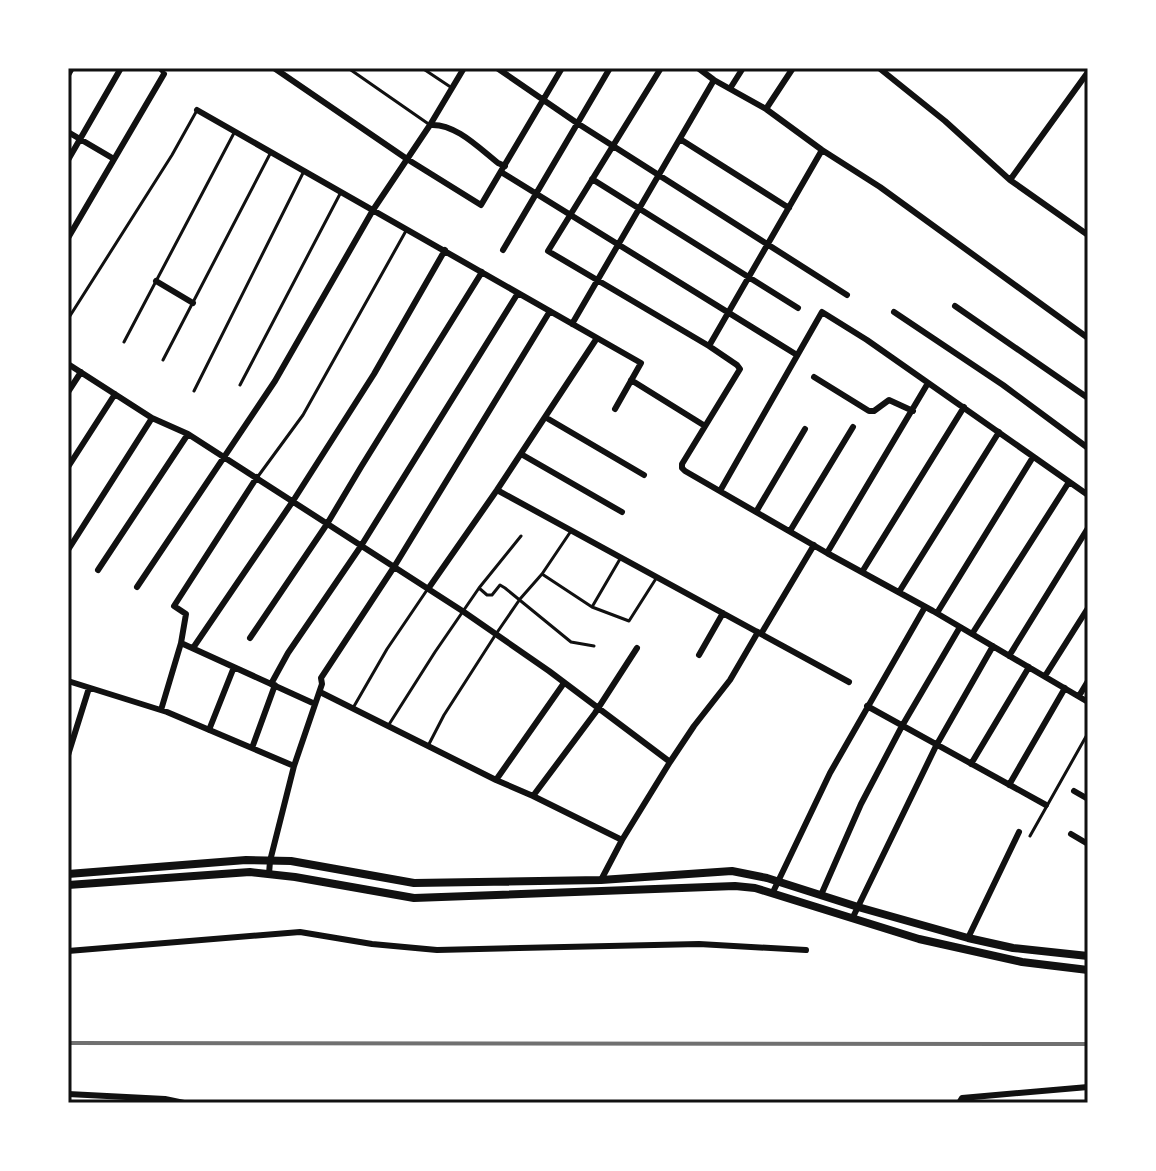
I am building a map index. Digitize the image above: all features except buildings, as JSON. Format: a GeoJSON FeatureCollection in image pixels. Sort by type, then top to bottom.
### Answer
{"type":"FeatureCollection","features":[{"type":"Feature","properties":{"kind":"street"},"geometry":{"type":"LineString","coordinates":[[68,75],[72,68]]}},
{"type":"Feature","properties":{"kind":"street"},"geometry":{"type":"LineString","coordinates":[[68,160],[121,68]]}},
{"type":"Feature","properties":{"kind":"street"},"geometry":{"type":"LineString","coordinates":[[274,68],[284,71],[407,159],[481,205],[562,68]]}},
{"type":"Feature","properties":{"kind":"street"},"geometry":{"type":"LineString","coordinates":[[137,587],[275,381],[373,210],[464,68]]}},
{"type":"Feature","properties":{"kind":"street"},"geometry":{"type":"LineString","coordinates":[[497,68],[577,123],[847,295]]}},
{"type":"Feature","properties":{"kind":"street"},"geometry":{"type":"LineString","coordinates":[[503,250],[610,68]]}},
{"type":"Feature","properties":{"kind":"street"},"geometry":{"type":"LineString","coordinates":[[661,68],[548,251],[709,346],[740,369],[682,468],[1088,702]]}},
{"type":"Feature","properties":{"kind":"street"},"geometry":{"type":"LineString","coordinates":[[698,68],[766,109],[880,187],[1088,338]]}},
{"type":"Feature","properties":{"kind":"street"},"geometry":{"type":"LineString","coordinates":[[731,87],[743,68]]}},
{"type":"Feature","properties":{"kind":"street"},"geometry":{"type":"LineString","coordinates":[[766,109],[793,68]]}},
{"type":"Feature","properties":{"kind":"street"},"geometry":{"type":"LineString","coordinates":[[879,68],[945,121],[1010,180],[1088,235]]}},
{"type":"Feature","properties":{"kind":"street"},"geometry":{"type":"LineString","coordinates":[[1010,180],[1088,72]]}},
{"type":"Feature","properties":{"kind":"street"},"geometry":{"type":"LineString","coordinates":[[68,238],[164,74]]}},
{"type":"Feature","properties":{"kind":"street"},"geometry":{"type":"LineString","coordinates":[[572,324],[714,80]]}},
{"type":"Feature","properties":{"kind":"street"},"geometry":{"type":"LineString","coordinates":[[197,110],[641,363],[615,409]]}},
{"type":"Feature","properties":{"kind":"street"},"geometry":{"type":"LineString","coordinates":[[430,125],[441,124],[457,132],[536,194],[797,355]]}},
{"type":"Feature","properties":{"kind":"street"},"geometry":{"type":"LineString","coordinates":[[68,132],[114,159]]}},
{"type":"Feature","properties":{"kind":"street"},"geometry":{"type":"LineString","coordinates":[[680,139],[789,208]]}},
{"type":"Feature","properties":{"kind":"street"},"geometry":{"type":"LineString","coordinates":[[709,346],[822,150]]}},
{"type":"Feature","properties":{"kind":"street"},"geometry":{"type":"LineString","coordinates":[[592,179],[798,308]]}},
{"type":"Feature","properties":{"kind":"street"},"geometry":{"type":"LineString","coordinates":[[193,648],[293,501],[374,374],[445,250]]}},
{"type":"Feature","properties":{"kind":"street"},"geometry":{"type":"LineString","coordinates":[[250,638],[327,524],[482,272]]}},
{"type":"Feature","properties":{"kind":"street"},"geometry":{"type":"LineString","coordinates":[[156,281],[193,303]]}},
{"type":"Feature","properties":{"kind":"street"},"geometry":{"type":"LineString","coordinates":[[252,748],[273,685],[288,653],[361,546],[518,293]]}},
{"type":"Feature","properties":{"kind":"street"},"geometry":{"type":"LineString","coordinates":[[955,306],[1088,398]]}},
{"type":"Feature","properties":{"kind":"street"},"geometry":{"type":"LineString","coordinates":[[269,874],[294,766],[320,692],[321,678],[394,567],[550,311]]}},
{"type":"Feature","properties":{"kind":"street"},"geometry":{"type":"LineString","coordinates":[[720,491],[822,312],[867,340],[1088,495]]}},
{"type":"Feature","properties":{"kind":"street"},"geometry":{"type":"LineString","coordinates":[[894,312],[1003,385],[1088,448]]}},
{"type":"Feature","properties":{"kind":"street"},"geometry":{"type":"LineString","coordinates":[[428,589],[597,338]]}},
{"type":"Feature","properties":{"kind":"street"},"geometry":{"type":"LineString","coordinates":[[68,364],[152,418],[188,434],[257,477],[464,612],[670,762]]}},
{"type":"Feature","properties":{"kind":"street"},"geometry":{"type":"LineString","coordinates":[[68,392],[81,372]]}},
{"type":"Feature","properties":{"kind":"street"},"geometry":{"type":"LineString","coordinates":[[814,377],[869,411],[874,411],[889,400],[913,411]]}},
{"type":"Feature","properties":{"kind":"street"},"geometry":{"type":"LineString","coordinates":[[631,380],[705,426]]}},
{"type":"Feature","properties":{"kind":"street"},"geometry":{"type":"LineString","coordinates":[[827,553],[928,383]]}},
{"type":"Feature","properties":{"kind":"street"},"geometry":{"type":"LineString","coordinates":[[68,467],[115,394]]}},
{"type":"Feature","properties":{"kind":"street"},"geometry":{"type":"LineString","coordinates":[[862,572],[964,407]]}},
{"type":"Feature","properties":{"kind":"street"},"geometry":{"type":"LineString","coordinates":[[545,417],[644,475]]}},
{"type":"Feature","properties":{"kind":"street"},"geometry":{"type":"LineString","coordinates":[[68,550],[152,418]]}},
{"type":"Feature","properties":{"kind":"street"},"geometry":{"type":"LineString","coordinates":[[790,531],[853,427]]}},
{"type":"Feature","properties":{"kind":"street"},"geometry":{"type":"LineString","coordinates":[[756,512],[805,429]]}},
{"type":"Feature","properties":{"kind":"street"},"geometry":{"type":"LineString","coordinates":[[899,592],[999,432]]}},
{"type":"Feature","properties":{"kind":"street"},"geometry":{"type":"LineString","coordinates":[[98,570],[188,434]]}},
{"type":"Feature","properties":{"kind":"street"},"geometry":{"type":"LineString","coordinates":[[521,454],[622,512]]}},
{"type":"Feature","properties":{"kind":"street"},"geometry":{"type":"LineString","coordinates":[[937,613],[1033,457]]}},
{"type":"Feature","properties":{"kind":"street"},"geometry":{"type":"LineString","coordinates":[[161,710],[181,643],[186,614],[174,606],[257,477]]}},
{"type":"Feature","properties":{"kind":"street"},"geometry":{"type":"LineString","coordinates":[[972,634],[1069,482]]}},
{"type":"Feature","properties":{"kind":"street"},"geometry":{"type":"LineString","coordinates":[[497,490],[849,682]]}},
{"type":"Feature","properties":{"kind":"street"},"geometry":{"type":"LineString","coordinates":[[1009,656],[1088,528]]}},
{"type":"Feature","properties":{"kind":"street"},"geometry":{"type":"LineString","coordinates":[[601,880],[670,762],[730,680],[814,545]]}},
{"type":"Feature","properties":{"kind":"street"},"geometry":{"type":"LineString","coordinates":[[773,892],[830,773],[925,607]]}},
{"type":"Feature","properties":{"kind":"street"},"geometry":{"type":"LineString","coordinates":[[1045,676],[1088,608]]}},
{"type":"Feature","properties":{"kind":"street"},"geometry":{"type":"LineString","coordinates":[[699,655],[723,613]]}},
{"type":"Feature","properties":{"kind":"street"},"geometry":{"type":"LineString","coordinates":[[821,895],[861,804],[960,627]]}},
{"type":"Feature","properties":{"kind":"street"},"geometry":{"type":"LineString","coordinates":[[181,643],[315,704]]}},
{"type":"Feature","properties":{"kind":"street"},"geometry":{"type":"LineString","coordinates":[[853,917],[936,746],[993,646]]}},
{"type":"Feature","properties":{"kind":"street"},"geometry":{"type":"LineString","coordinates":[[533,796],[637,648]]}},
{"type":"Feature","properties":{"kind":"street"},"geometry":{"type":"LineString","coordinates":[[209,730],[234,667]]}},
{"type":"Feature","properties":{"kind":"street"},"geometry":{"type":"LineString","coordinates":[[971,764],[1029,667]]}},
{"type":"Feature","properties":{"kind":"street"},"geometry":{"type":"LineString","coordinates":[[68,681],[161,710],[294,766]]}},
{"type":"Feature","properties":{"kind":"street"},"geometry":{"type":"LineString","coordinates":[[1079,696],[1088,681]]}},
{"type":"Feature","properties":{"kind":"street"},"geometry":{"type":"LineString","coordinates":[[496,780],[564,683]]}},
{"type":"Feature","properties":{"kind":"street"},"geometry":{"type":"LineString","coordinates":[[68,755],[89,688]]}},
{"type":"Feature","properties":{"kind":"street"},"geometry":{"type":"LineString","coordinates":[[1009,785],[1065,688]]}},
{"type":"Feature","properties":{"kind":"street"},"geometry":{"type":"LineString","coordinates":[[320,692],[622,840]]}},
{"type":"Feature","properties":{"kind":"street"},"geometry":{"type":"LineString","coordinates":[[867,706],[1046,805]]}},
{"type":"Feature","properties":{"kind":"street"},"geometry":{"type":"LineString","coordinates":[[1074,791],[1088,799]]}},
{"type":"Feature","properties":{"kind":"street"},"geometry":{"type":"LineString","coordinates":[[968,938],[1019,832]]}},
{"type":"Feature","properties":{"kind":"street"},"geometry":{"type":"LineString","coordinates":[[1071,834],[1088,844]]}},
{"type":"Feature","properties":{"kind":"street"},"geometry":{"type":"LineString","coordinates":[[68,874],[246,860],[291,861],[414,883],[601,880],[732,871],[749,873],[968,938],[1013,948],[1088,956]]}},
{"type":"Feature","properties":{"kind":"street"},"geometry":{"type":"LineString","coordinates":[[68,885],[250,872],[414,898],[735,886],[773,892],[919,939],[1022,962],[1087,968]]}},
{"type":"Feature","properties":{"kind":"street"},"geometry":{"type":"LineString","coordinates":[[68,951],[300,932],[372,944],[437,950],[699,944],[806,950]]}},
{"type":"Feature","properties":{"kind":"street"},"geometry":{"type":"LineString","coordinates":[[959,1103],[962,1098],[1088,1087]]}},
{"type":"Feature","properties":{"kind":"street"},"geometry":{"type":"LineString","coordinates":[[68,1094],[165,1099],[184,1103]]}},
{"type":"Feature","properties":{"kind":"lane"},"geometry":{"type":"LineString","coordinates":[[158,68],[164,74]]}},
{"type":"Feature","properties":{"kind":"lane"},"geometry":{"type":"LineString","coordinates":[[348,68],[430,125]]}},
{"type":"Feature","properties":{"kind":"lane"},"geometry":{"type":"LineString","coordinates":[[422,68],[452,88]]}},
{"type":"Feature","properties":{"kind":"lane"},"geometry":{"type":"LineString","coordinates":[[68,319],[197,110]]}},
{"type":"Feature","properties":{"kind":"lane"},"geometry":{"type":"LineString","coordinates":[[124,342],[235,131]]}},
{"type":"Feature","properties":{"kind":"lane"},"geometry":{"type":"LineString","coordinates":[[163,360],[271,152]]}},
{"type":"Feature","properties":{"kind":"lane"},"geometry":{"type":"LineString","coordinates":[[194,391],[304,171]]}},
{"type":"Feature","properties":{"kind":"lane"},"geometry":{"type":"LineString","coordinates":[[240,385],[341,192]]}},
{"type":"Feature","properties":{"kind":"lane"},"geometry":{"type":"LineString","coordinates":[[257,477],[303,415],[407,229]]}},
{"type":"Feature","properties":{"kind":"lane"},"geometry":{"type":"LineString","coordinates":[[428,746],[444,715],[496,634],[571,531]]}},
{"type":"Feature","properties":{"kind":"lane"},"geometry":{"type":"LineString","coordinates":[[388,726],[479,588],[521,536]]}},
{"type":"Feature","properties":{"kind":"lane"},"geometry":{"type":"LineString","coordinates":[[592,607],[621,557]]}},
{"type":"Feature","properties":{"kind":"lane"},"geometry":{"type":"LineString","coordinates":[[542,574],[592,607],[629,621],[657,577]]}},
{"type":"Feature","properties":{"kind":"lane"},"geometry":{"type":"LineString","coordinates":[[479,588],[492,595],[500,585],[571,642],[594,646]]}},
{"type":"Feature","properties":{"kind":"lane"},"geometry":{"type":"LineString","coordinates":[[353,708],[387,649],[428,589]]}},
{"type":"Feature","properties":{"kind":"lane"},"geometry":{"type":"LineString","coordinates":[[1030,836],[1088,733]]}},
{"type":"Feature","properties":{"kind":"railway"},"geometry":{"type":"LineString","coordinates":[[68,1043],[1088,1044]]}}]}
